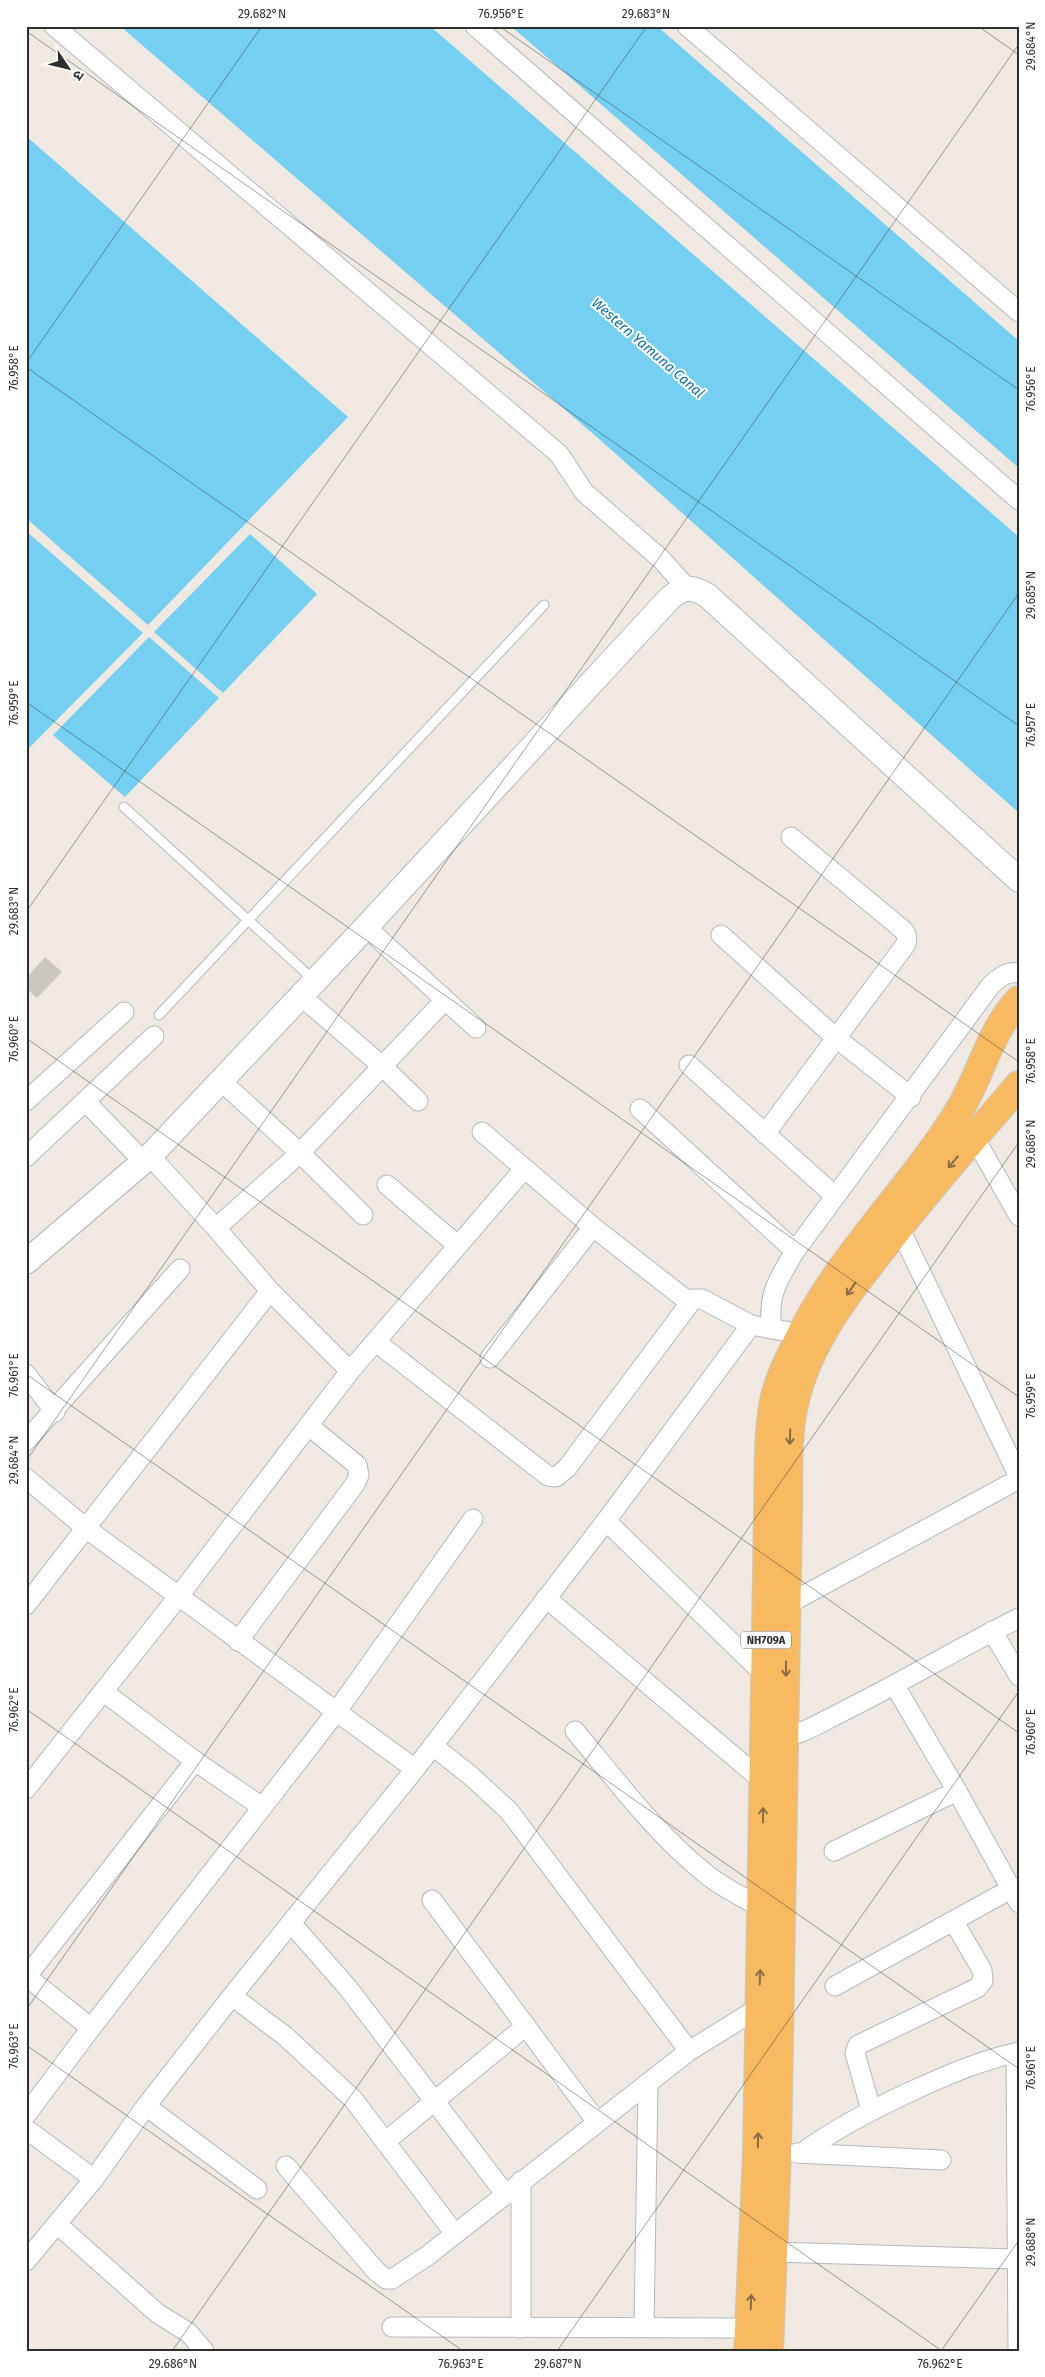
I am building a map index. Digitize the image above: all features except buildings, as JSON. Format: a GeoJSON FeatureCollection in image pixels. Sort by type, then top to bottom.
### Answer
{"type":"FeatureCollection","features":[{"type":"Feature","properties":{"kind":"highway","name":"NH709A"},"geometry":{"type":"LineString","coordinates":[[769,2351],[773,2252],[790,2153],[774,1738],[766,1676],[771,1426],[774,1400],[784,1369],[801,1334],[836,1276],[897,1197],[960,1110],[999,1028],[1008,1012],[1019,1000]]}},
{"type":"Feature","properties":{"kind":"highway","name":"NH709A"},"geometry":{"type":"LineString","coordinates":[[749,2340],[757,2163],[763,1781],[774,1738],[786,1605],[790,1437],[794,1405],[803,1377],[830,1320],[852,1287],[899,1227],[1019,1085]]}},
{"type":"Feature","properties":{"kind":"street"},"geometry":{"type":"LineString","coordinates":[[54,26],[559,454],[584,492],[661,559],[686,587]]}},
{"type":"Feature","properties":{"kind":"street"},"geometry":{"type":"LineString","coordinates":[[475,26],[1019,500]]}},
{"type":"Feature","properties":{"kind":"street"},"geometry":{"type":"LineString","coordinates":[[687,26],[1019,312]]}},
{"type":"Feature","properties":{"kind":"street"},"geometry":{"type":"LineString","coordinates":[[26,1262],[147,1159],[366,927],[669,598],[686,587],[694,588],[708,596],[1019,880]]}},
{"type":"Feature","properties":{"kind":"street"},"geometry":{"type":"LineString","coordinates":[[766,1134],[835,1037],[906,944],[907,934],[791,838]]}},
{"type":"Feature","properties":{"kind":"street"},"geometry":{"type":"LineString","coordinates":[[366,927],[476,1028]]}},
{"type":"Feature","properties":{"kind":"street"},"geometry":{"type":"LineString","coordinates":[[721,935],[835,1037],[911,1097]]}},
{"type":"Feature","properties":{"kind":"street"},"geometry":{"type":"LineString","coordinates":[[772,1329],[771,1298],[776,1283],[795,1251],[911,1097],[991,985],[1000,977],[1011,972],[1019,973]]}},
{"type":"Feature","properties":{"kind":"street"},"geometry":{"type":"LineString","coordinates":[[308,988],[418,1101]]}},
{"type":"Feature","properties":{"kind":"street"},"geometry":{"type":"LineString","coordinates":[[216,1228],[300,1153],[445,1000]]}},
{"type":"Feature","properties":{"kind":"street"},"geometry":{"type":"LineString","coordinates":[[26,1101],[124,1012]]}},
{"type":"Feature","properties":{"kind":"street"},"geometry":{"type":"LineString","coordinates":[[26,1156],[154,1036]]}},
{"type":"Feature","properties":{"kind":"street"},"geometry":{"type":"LineString","coordinates":[[689,1066],[835,1196]]}},
{"type":"Feature","properties":{"kind":"street"},"geometry":{"type":"LineString","coordinates":[[220,1081],[300,1153],[363,1215]]}},
{"type":"Feature","properties":{"kind":"street"},"geometry":{"type":"LineString","coordinates":[[85,1101],[147,1159],[216,1228],[270,1291],[350,1372]]}},
{"type":"Feature","properties":{"kind":"street"},"geometry":{"type":"LineString","coordinates":[[640,1109],[795,1251]]}},
{"type":"Feature","properties":{"kind":"street"},"geometry":{"type":"LineString","coordinates":[[482,1132],[593,1227],[689,1302]]}},
{"type":"Feature","properties":{"kind":"street"},"geometry":{"type":"LineString","coordinates":[[974,1137],[1019,1216]]}},
{"type":"Feature","properties":{"kind":"street"},"geometry":{"type":"LineString","coordinates":[[26,1789],[178,1597],[350,1372],[524,1169]]}},
{"type":"Feature","properties":{"kind":"street"},"geometry":{"type":"LineString","coordinates":[[387,1185],[457,1245]]}},
{"type":"Feature","properties":{"kind":"street"},"geometry":{"type":"LineString","coordinates":[[490,1358],[593,1227]]}},
{"type":"Feature","properties":{"kind":"street"},"geometry":{"type":"LineString","coordinates":[[786,1605],[1019,1478],[899,1227]]}},
{"type":"Feature","properties":{"kind":"street"},"geometry":{"type":"LineString","coordinates":[[26,1442],[55,1412],[180,1269]]}},
{"type":"Feature","properties":{"kind":"street"},"geometry":{"type":"LineString","coordinates":[[26,1605],[87,1530],[270,1291]]}},
{"type":"Feature","properties":{"kind":"street"},"geometry":{"type":"LineString","coordinates":[[376,1342],[548,1476],[556,1477],[563,1473],[689,1302],[697,1297],[750,1325],[801,1334]]}},
{"type":"Feature","properties":{"kind":"street"},"geometry":{"type":"LineString","coordinates":[[26,2261],[94,2179],[146,2106],[232,1996],[433,1746],[606,1521],[750,1325]]}},
{"type":"Feature","properties":{"kind":"street"},"geometry":{"type":"LineString","coordinates":[[26,1375],[55,1412]]}},
{"type":"Feature","properties":{"kind":"street"},"geometry":{"type":"LineString","coordinates":[[238,1641],[355,1484],[359,1476],[356,1465],[309,1426]]}},
{"type":"Feature","properties":{"kind":"street"},"geometry":{"type":"LineString","coordinates":[[26,1478],[87,1530],[415,1769]]}},
{"type":"Feature","properties":{"kind":"street"},"geometry":{"type":"LineString","coordinates":[[26,2115],[336,1711],[473,1519]]}},
{"type":"Feature","properties":{"kind":"street"},"geometry":{"type":"LineString","coordinates":[[606,1521],[766,1676]]}},
{"type":"Feature","properties":{"kind":"street"},"geometry":{"type":"LineString","coordinates":[[546,1598],[763,1781]]}},
{"type":"Feature","properties":{"kind":"street"},"geometry":{"type":"LineString","coordinates":[[774,1738],[802,1732],[895,1686],[1019,1618]]}},
{"type":"Feature","properties":{"kind":"street"},"geometry":{"type":"LineString","coordinates":[[992,1632],[1019,1676]]}},
{"type":"Feature","properties":{"kind":"street"},"geometry":{"type":"LineString","coordinates":[[835,1986],[954,1922],[1015,1896],[957,1791],[895,1686]]}},
{"type":"Feature","properties":{"kind":"street"},"geometry":{"type":"LineString","coordinates":[[104,1692],[195,1761],[262,1807]]}},
{"type":"Feature","properties":{"kind":"street"},"geometry":{"type":"LineString","coordinates":[[574,1732],[639,1808],[689,1859],[724,1887],[762,1908]]}},
{"type":"Feature","properties":{"kind":"street"},"geometry":{"type":"LineString","coordinates":[[433,1746],[471,1776],[509,1811],[689,2051]]}},
{"type":"Feature","properties":{"kind":"street"},"geometry":{"type":"LineString","coordinates":[[91,2028],[26,1976],[195,1761]]}},
{"type":"Feature","properties":{"kind":"street"},"geometry":{"type":"LineString","coordinates":[[834,1851],[957,1791]]}},
{"type":"Feature","properties":{"kind":"street"},"geometry":{"type":"LineString","coordinates":[[432,1900],[597,2122]]}},
{"type":"Feature","properties":{"kind":"street"},"geometry":{"type":"LineString","coordinates":[[870,2110],[855,2052],[858,2045],[977,1988],[983,1981],[982,1970],[954,1922]]}},
{"type":"Feature","properties":{"kind":"street"},"geometry":{"type":"LineString","coordinates":[[291,1923],[348,1988],[506,2194]]}},
{"type":"Feature","properties":{"kind":"street"},"geometry":{"type":"LineString","coordinates":[[232,1996],[285,2036],[330,2075],[353,2099],[455,2234]]}},
{"type":"Feature","properties":{"kind":"street"},"geometry":{"type":"LineString","coordinates":[[286,2166],[367,2262],[386,2279],[396,2276],[455,2234],[689,2051],[760,2007]]}},
{"type":"Feature","properties":{"kind":"street"},"geometry":{"type":"LineString","coordinates":[[386,2141],[526,2026]]}},
{"type":"Feature","properties":{"kind":"street"},"geometry":{"type":"LineString","coordinates":[[790,2153],[821,2139],[870,2110],[956,2070],[1017,2052],[1018,2351]]}},
{"type":"Feature","properties":{"kind":"street"},"geometry":{"type":"LineString","coordinates":[[644,2327],[648,2083]]}},
{"type":"Feature","properties":{"kind":"street"},"geometry":{"type":"LineString","coordinates":[[146,2106],[257,2189]]}},
{"type":"Feature","properties":{"kind":"street"},"geometry":{"type":"LineString","coordinates":[[26,2130],[94,2179]]}},
{"type":"Feature","properties":{"kind":"street"},"geometry":{"type":"LineString","coordinates":[[790,2153],[941,2160]]}},
{"type":"Feature","properties":{"kind":"street"},"geometry":{"type":"LineString","coordinates":[[521,2182],[521,2328]]}},
{"type":"Feature","properties":{"kind":"street"},"geometry":{"type":"LineString","coordinates":[[57,2224],[157,2313],[189,2333],[204,2351]]}},
{"type":"Feature","properties":{"kind":"street"},"geometry":{"type":"LineString","coordinates":[[773,2252],[1017,2258]]}},
{"type":"Feature","properties":{"kind":"street"},"geometry":{"type":"LineString","coordinates":[[392,2326],[644,2327],[749,2340]]}},
{"type":"Feature","properties":{"kind":"lane"},"geometry":{"type":"LineString","coordinates":[[159,1015],[544,605]]}},
{"type":"Feature","properties":{"kind":"lane"},"geometry":{"type":"LineString","coordinates":[[124,807],[248,920],[308,988]]}},
{"type":"Feature","properties":{"kind":"water","name":"Western Yamuna Canal"},"geometry":{"type":"Polygon","coordinates":[[[120,26],[430,26],[1019,537],[1019,813],[599,439],[120,26]]]}},
{"type":"Feature","properties":{"kind":"water"},"geometry":{"type":"Polygon","coordinates":[[[511,26],[657,26],[1019,341],[1019,468],[511,26]]]}},
{"type":"Feature","properties":{"kind":"water"},"geometry":{"type":"Polygon","coordinates":[[[26,136],[348,417],[148,625],[26,518],[26,136]]]}},
{"type":"Feature","properties":{"kind":"water"},"geometry":{"type":"Polygon","coordinates":[[[26,531],[143,633],[26,751],[26,531]]]}},
{"type":"Feature","properties":{"kind":"water"},"geometry":{"type":"Polygon","coordinates":[[[250,534],[317,594],[223,693],[154,632],[250,534]]]}},
{"type":"Feature","properties":{"kind":"water"},"geometry":{"type":"Polygon","coordinates":[[[149,637],[219,698],[125,797],[53,735],[149,637]]]}}]}
